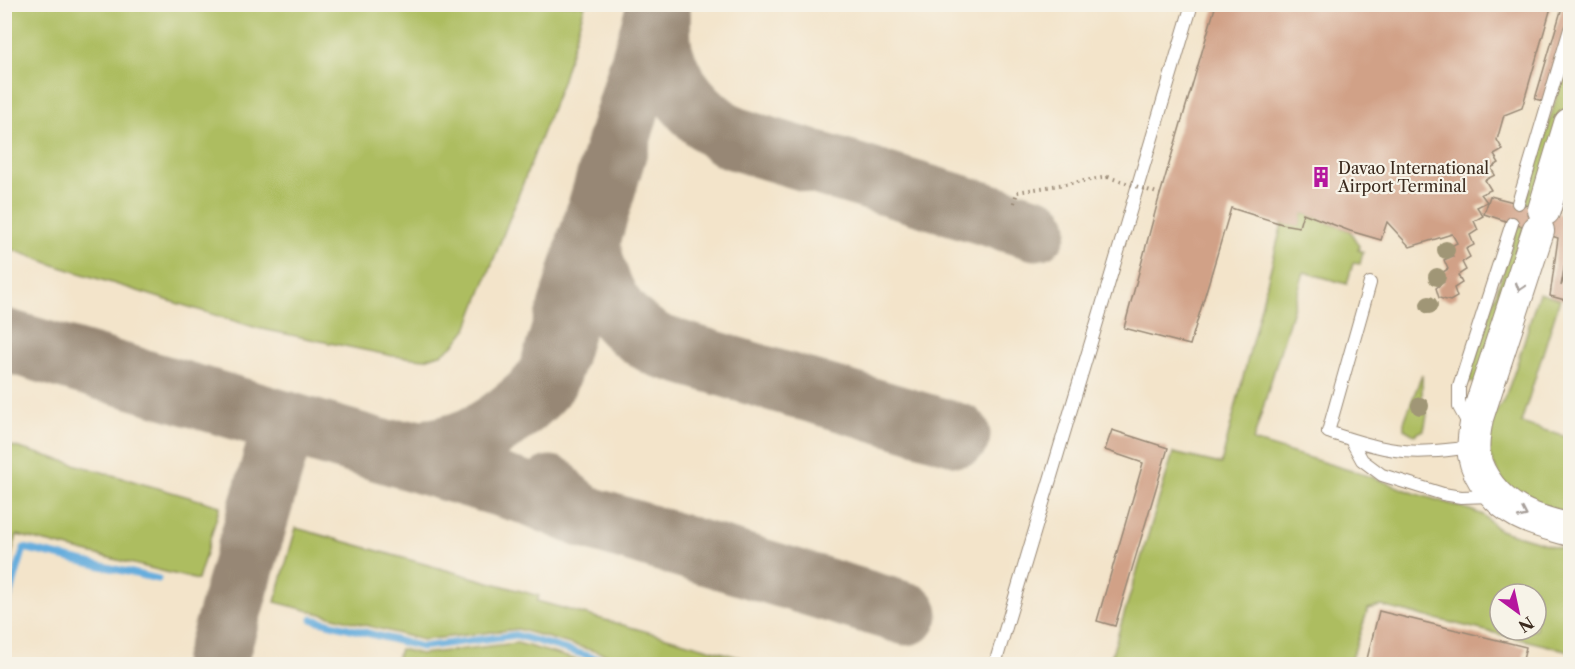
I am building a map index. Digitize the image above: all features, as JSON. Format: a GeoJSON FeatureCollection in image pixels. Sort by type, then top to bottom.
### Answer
{"type":"FeatureCollection","features":[{"type":"Feature","properties":{"kind":"street"},"geometry":{"type":"LineString","coordinates":[[1570,124],[1528,217],[1477,418],[1474,441],[1474,456],[1484,478],[1497,496],[1519,513],[1570,530]]}},
{"type":"Feature","properties":{"kind":"lane"},"geometry":{"type":"LineString","coordinates":[[995,664],[1192,4]]}},
{"type":"Feature","properties":{"kind":"lane"},"geometry":{"type":"LineString","coordinates":[[1528,217],[1570,28]]}},
{"type":"Feature","properties":{"kind":"lane"},"geometry":{"type":"LineString","coordinates":[[1370,282],[1328,432],[1397,451],[1441,450],[1474,441]]}},
{"type":"Feature","properties":{"kind":"lane"},"geometry":{"type":"LineString","coordinates":[[1351,440],[1362,460],[1382,475],[1443,494],[1497,496]]}},
{"type":"Feature","properties":{"kind":"path"},"geometry":{"type":"LineString","coordinates":[[1014,203],[1017,192],[1108,177],[1160,194]]}},
{"type":"Feature","properties":{"kind":"green space"},"geometry":{"type":"Polygon","coordinates":[[[4,5],[585,5],[562,82],[467,329],[456,343],[443,353],[425,359],[393,356],[257,328],[60,267],[5,247],[4,5]]]}},
{"type":"Feature","properties":{"kind":"green space"},"geometry":{"type":"Polygon","coordinates":[[[1570,51],[1570,95],[1537,206],[1525,203],[1570,51]]]}},
{"type":"Feature","properties":{"kind":"green space"},"geometry":{"type":"Polygon","coordinates":[[[1303,213],[1350,231],[1359,246],[1358,250],[1363,252],[1360,264],[1353,263],[1347,284],[1304,272],[1253,441],[1470,510],[1483,515],[1499,530],[1570,551],[1570,651],[1532,642],[1548,642],[1548,582],[1488,582],[1488,631],[1381,606],[1368,609],[1350,664],[1109,664],[1173,453],[1221,464],[1282,224],[1299,226],[1303,213]]]}},
{"type":"Feature","properties":{"kind":"green space"},"geometry":{"type":"Polygon","coordinates":[[[1518,225],[1528,229],[1478,384],[1468,381],[1518,225]]]}},
{"type":"Feature","properties":{"kind":"green space"},"geometry":{"type":"Polygon","coordinates":[[[1539,293],[1560,299],[1521,423],[1570,438],[1570,513],[1539,506],[1522,499],[1505,483],[1489,452],[1489,429],[1492,418],[1503,402],[1519,360],[1539,293]]]}},
{"type":"Feature","properties":{"kind":"green space"},"geometry":{"type":"Polygon","coordinates":[[[1422,374],[1422,398],[1427,415],[1424,430],[1414,435],[1404,429],[1404,422],[1422,374]]]}},
{"type":"Feature","properties":{"kind":"green space"},"geometry":{"type":"Polygon","coordinates":[[[5,444],[220,506],[198,580],[17,535],[5,578],[5,444]]]}},
{"type":"Feature","properties":{"kind":"green space"},"geometry":{"type":"Polygon","coordinates":[[[296,528],[539,596],[537,601],[763,664],[639,664],[518,629],[423,640],[275,602],[296,528]]]}},
{"type":"Feature","properties":{"kind":"green space"},"geometry":{"type":"Polygon","coordinates":[[[517,643],[592,664],[395,664],[400,649],[421,654],[517,643]]]}},
{"type":"Feature","properties":{"kind":"building","name":"Davao International Airport Terminal"},"geometry":{"type":"Polygon","coordinates":[[[1216,4],[1552,4],[1522,108],[1504,115],[1497,140],[1503,150],[1494,155],[1499,163],[1491,168],[1495,175],[1485,180],[1491,190],[1481,194],[1487,202],[1477,207],[1483,216],[1474,221],[1478,230],[1470,235],[1474,245],[1466,249],[1470,257],[1462,262],[1466,270],[1458,275],[1462,283],[1454,288],[1457,297],[1450,301],[1439,298],[1436,288],[1444,282],[1440,274],[1448,269],[1444,260],[1453,256],[1449,247],[1457,243],[1452,234],[1410,247],[1387,222],[1381,240],[1303,213],[1299,227],[1231,208],[1190,345],[1124,328],[1157,205],[1216,4]]]}},
{"type":"Feature","properties":{"kind":"building"},"geometry":{"type":"Polygon","coordinates":[[[1563,4],[1570,4],[1570,22],[1547,102],[1535,99],[1563,4]]]}},
{"type":"Feature","properties":{"kind":"building"},"geometry":{"type":"Polygon","coordinates":[[[1570,179],[1570,211],[1567,222],[1570,223],[1570,235],[1561,286],[1570,265],[1570,287],[1565,300],[1550,296],[1558,238],[1484,214],[1490,196],[1560,214],[1570,179]]]}},
{"type":"Feature","properties":{"kind":"building"},"geometry":{"type":"Polygon","coordinates":[[[1112,430],[1168,448],[1115,626],[1097,621],[1143,463],[1105,450],[1112,430]]]}},
{"type":"Feature","properties":{"kind":"building"},"geometry":{"type":"Polygon","coordinates":[[[1379,611],[1488,638],[1488,642],[1506,642],[1526,647],[1522,664],[1392,664],[1367,659],[1379,611]]]}},
{"type":"Feature","properties":{"kind":"waterway"},"geometry":{"type":"LineString","coordinates":[[4,615],[24,548],[158,579]]}},
{"type":"Feature","properties":{"kind":"waterway"},"geometry":{"type":"LineString","coordinates":[[312,619],[422,647],[516,635],[616,664]]}},
{"type":"Feature","properties":{"kind":"taxiway"},"geometry":{"type":"LineString","coordinates":[[399,451],[445,448],[472,439],[516,411],[545,382],[555,356],[659,4]]}},
{"type":"Feature","properties":{"kind":"taxiway"},"geometry":{"type":"LineString","coordinates":[[659,6],[662,53],[672,79],[697,111],[730,137],[1036,229]]}},
{"type":"Feature","properties":{"kind":"taxiway"},"geometry":{"type":"LineString","coordinates":[[588,241],[602,290],[610,303],[629,326],[659,346],[959,435]]}},
{"type":"Feature","properties":{"kind":"taxiway"},"geometry":{"type":"LineString","coordinates":[[4,340],[533,495],[582,516]]}},
{"type":"Feature","properties":{"kind":"taxiway"},"geometry":{"type":"LineString","coordinates":[[215,664],[285,422]]}},
{"type":"Feature","properties":{"kind":"taxiway"},"geometry":{"type":"LineString","coordinates":[[551,487],[560,498],[582,516],[907,614]]}},
{"type":"Feature","properties":{"kind":"place","name":"Davao International Airport Terminal"},"geometry":{"type":"Point","coordinates":[1321,177]}}]}
